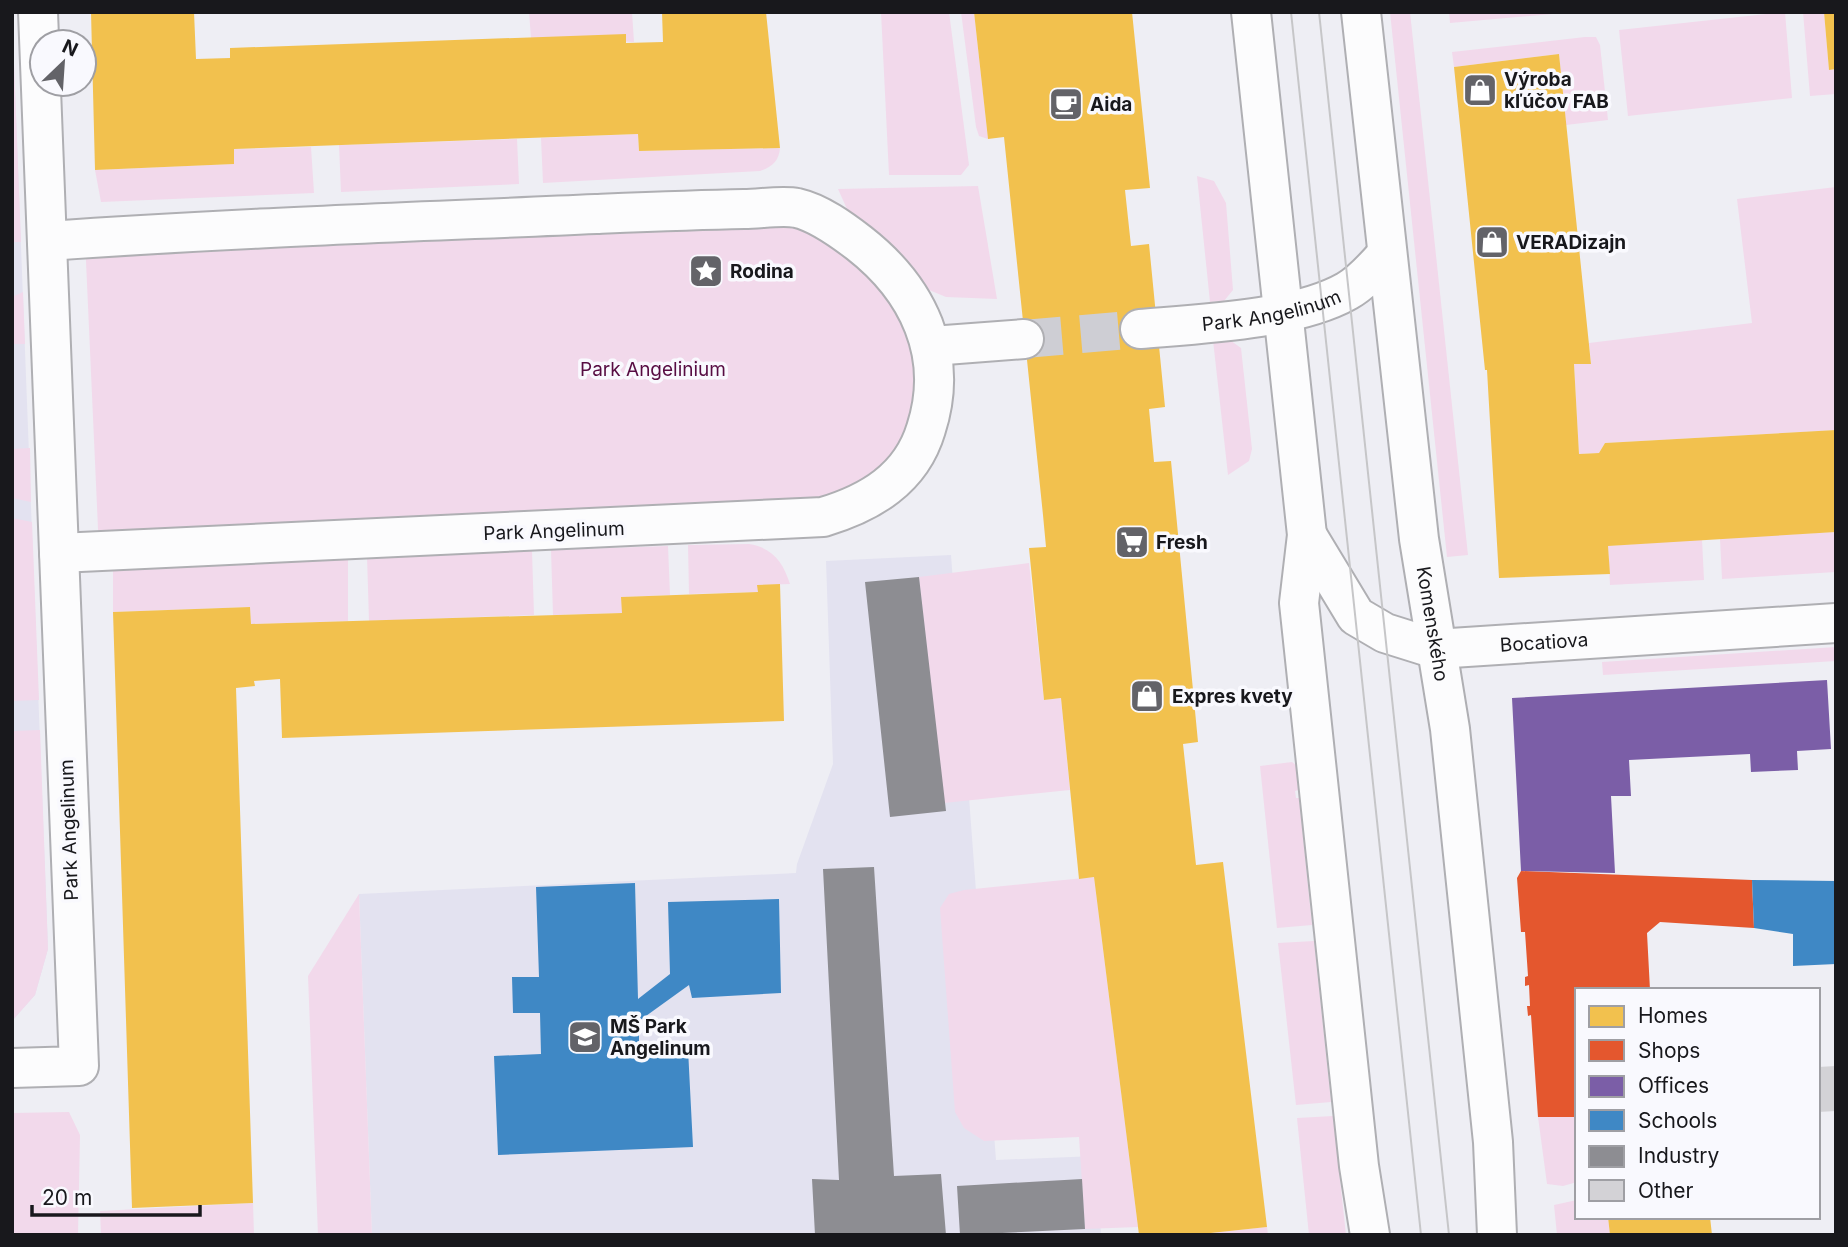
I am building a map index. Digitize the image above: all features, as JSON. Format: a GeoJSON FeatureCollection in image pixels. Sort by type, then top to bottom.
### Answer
{"type":"FeatureCollection","features":[{"type":"Feature","properties":{"kind":"street","name":"Park Angelinum"},"geometry":{"type":"LineString","coordinates":[[12,1068],[79,1066],[38,12]]}},
{"type":"Feature","properties":{"kind":"street"},"geometry":{"type":"LineString","coordinates":[[1251,12],[1307,535],[1299,603],[1359,1166],[1370,1235]]}},
{"type":"Feature","properties":{"kind":"street","name":"Komenského"},"geometry":{"type":"LineString","coordinates":[[1362,12],[1419,539],[1450,729],[1492,1128],[1497,1235]]}},
{"type":"Feature","properties":{"kind":"street","name":"Park Angelinum"},"geometry":{"type":"LineString","coordinates":[[47,242],[586,215],[797,208],[844,231],[885,267],[916,304],[932,346],[935,379],[933,408],[925,435],[895,480],[874,498],[823,517],[59,553]]}},
{"type":"Feature","properties":{"kind":"street","name":"Park Angelinum"},"geometry":{"type":"LineString","coordinates":[[1140,329],[1283,311],[1322,302],[1349,290],[1387,254]]}},
{"type":"Feature","properties":{"kind":"street"},"geometry":{"type":"LineString","coordinates":[[932,346],[1024,339]]}},
{"type":"Feature","properties":{"kind":"street","name":"Bocatiova"},"geometry":{"type":"LineString","coordinates":[[1307,535],[1356,616],[1385,633],[1436,649],[1836,623]]}},
{"type":"Feature","properties":{"kind":"shaded area"},"geometry":{"type":"Polygon","coordinates":[[[12,12],[48,949],[35,995],[12,1021],[12,12]]]}},
{"type":"Feature","properties":{"kind":"shaded area"},"geometry":{"type":"Polygon","coordinates":[[[951,555],[996,1160],[1096,1156],[1101,1235],[372,1235],[359,894],[796,873],[833,764],[826,561],[951,555]]]}},
{"type":"Feature","properties":{"kind":"green space"},"geometry":{"type":"Polygon","coordinates":[[[12,12],[21,242],[12,242],[12,12]]]}},
{"type":"Feature","properties":{"kind":"green space"},"geometry":{"type":"Polygon","coordinates":[[[529,12],[632,12],[634,42],[531,38],[529,12]]]}},
{"type":"Feature","properties":{"kind":"green space"},"geometry":{"type":"Polygon","coordinates":[[[881,12],[949,12],[969,165],[961,175],[889,175],[881,12]]]}},
{"type":"Feature","properties":{"kind":"green space"},"geometry":{"type":"Polygon","coordinates":[[[961,12],[974,12],[988,139],[979,136],[976,127],[961,12]]]}},
{"type":"Feature","properties":{"kind":"green space"},"geometry":{"type":"Polygon","coordinates":[[[1390,12],[1410,12],[1468,555],[1447,557],[1390,12]]]}},
{"type":"Feature","properties":{"kind":"green space"},"geometry":{"type":"Polygon","coordinates":[[[1449,12],[1575,12],[1450,23],[1449,12]]]}},
{"type":"Feature","properties":{"kind":"green space"},"geometry":{"type":"Polygon","coordinates":[[[1785,12],[1792,98],[1628,116],[1619,30],[1785,12]]]}},
{"type":"Feature","properties":{"kind":"green space"},"geometry":{"type":"Polygon","coordinates":[[[1803,12],[1824,12],[1829,70],[1836,69],[1836,94],[1810,96],[1803,12]]]}},
{"type":"Feature","properties":{"kind":"green space"},"geometry":{"type":"Polygon","coordinates":[[[1596,37],[1600,45],[1608,120],[1566,125],[1559,54],[1454,67],[1452,52],[1596,37]]]}},
{"type":"Feature","properties":{"kind":"green space"},"geometry":{"type":"Polygon","coordinates":[[[638,134],[639,151],[780,148],[774,163],[760,171],[543,183],[541,138],[638,134]]]}},
{"type":"Feature","properties":{"kind":"green space"},"geometry":{"type":"Polygon","coordinates":[[[517,139],[519,184],[341,192],[339,145],[517,139]]]}},
{"type":"Feature","properties":{"kind":"green space"},"geometry":{"type":"Polygon","coordinates":[[[311,147],[314,193],[101,202],[95,170],[233,164],[234,149],[311,147]]]}},
{"type":"Feature","properties":{"kind":"green space"},"geometry":{"type":"Polygon","coordinates":[[[1197,176],[1214,181],[1226,203],[1233,290],[1224,301],[1210,302],[1197,176]]]}},
{"type":"Feature","properties":{"kind":"green space"},"geometry":{"type":"Polygon","coordinates":[[[978,186],[997,299],[946,297],[929,290],[910,266],[847,209],[838,189],[978,186]]]}},
{"type":"Feature","properties":{"kind":"green space"},"geometry":{"type":"Polygon","coordinates":[[[1836,187],[1836,430],[1605,443],[1599,453],[1579,454],[1574,364],[1591,363],[1589,343],[1752,323],[1737,199],[1836,187]]]}},
{"type":"Feature","properties":{"kind":"green space","name":"Park Angelinium"},"geometry":{"type":"Polygon","coordinates":[[[797,208],[868,249],[935,379],[874,498],[99,551],[85,239],[797,208]]]}},
{"type":"Feature","properties":{"kind":"green space"},"geometry":{"type":"Polygon","coordinates":[[[23,292],[25,344],[12,344],[12,297],[23,292]]]}},
{"type":"Feature","properties":{"kind":"green space"},"geometry":{"type":"Polygon","coordinates":[[[1227,338],[1241,348],[1252,449],[1249,461],[1228,475],[1213,340],[1227,338]]]}},
{"type":"Feature","properties":{"kind":"green space"},"geometry":{"type":"Polygon","coordinates":[[[30,448],[31,502],[12,498],[12,449],[30,448]]]}},
{"type":"Feature","properties":{"kind":"green space"},"geometry":{"type":"Polygon","coordinates":[[[12,518],[32,522],[39,700],[12,701],[12,518]]]}},
{"type":"Feature","properties":{"kind":"green space"},"geometry":{"type":"Polygon","coordinates":[[[1836,532],[1836,572],[1722,579],[1720,538],[1836,532]]]}},
{"type":"Feature","properties":{"kind":"green space"},"geometry":{"type":"Polygon","coordinates":[[[1702,539],[1704,580],[1610,585],[1608,546],[1702,539]]]}},
{"type":"Feature","properties":{"kind":"green space"},"geometry":{"type":"Polygon","coordinates":[[[749,544],[765,549],[776,557],[790,584],[758,585],[758,592],[689,594],[688,545],[749,544]]]}},
{"type":"Feature","properties":{"kind":"green space"},"geometry":{"type":"Polygon","coordinates":[[[668,546],[670,595],[622,597],[622,613],[553,615],[551,550],[668,546]]]}},
{"type":"Feature","properties":{"kind":"green space"},"geometry":{"type":"Polygon","coordinates":[[[532,551],[534,615],[369,621],[367,556],[532,551]]]}},
{"type":"Feature","properties":{"kind":"green space"},"geometry":{"type":"Polygon","coordinates":[[[348,556],[348,621],[251,624],[250,607],[113,612],[113,571],[117,565],[348,556]]]}},
{"type":"Feature","properties":{"kind":"green space"},"geometry":{"type":"Polygon","coordinates":[[[1029,563],[1044,700],[1061,698],[1070,790],[944,803],[919,577],[1029,563]]]}},
{"type":"Feature","properties":{"kind":"green space"},"geometry":{"type":"Polygon","coordinates":[[[1836,647],[1836,661],[1603,675],[1602,662],[1836,647]]]}},
{"type":"Feature","properties":{"kind":"green space"},"geometry":{"type":"Polygon","coordinates":[[[40,730],[48,949],[35,995],[12,1021],[12,731],[40,730]]]}},
{"type":"Feature","properties":{"kind":"green space"},"geometry":{"type":"Polygon","coordinates":[[[1292,762],[1296,765],[1298,790],[1295,791],[1296,798],[1299,798],[1312,925],[1277,928],[1260,766],[1292,762]]]}},
{"type":"Feature","properties":{"kind":"green space"},"geometry":{"type":"Polygon","coordinates":[[[1094,877],[1138,1227],[1085,1229],[1079,1137],[984,1141],[964,1128],[955,1112],[940,908],[949,894],[964,890],[1094,877]]]}},
{"type":"Feature","properties":{"kind":"green space"},"geometry":{"type":"Polygon","coordinates":[[[359,894],[372,1235],[318,1235],[308,976],[359,894]]]}},
{"type":"Feature","properties":{"kind":"green space"},"geometry":{"type":"Polygon","coordinates":[[[1314,941],[1331,1102],[1296,1105],[1278,943],[1314,941]]]}},
{"type":"Feature","properties":{"kind":"green space"},"geometry":{"type":"Polygon","coordinates":[[[69,1112],[80,1135],[78,1235],[12,1235],[12,1113],[69,1112]]]}},
{"type":"Feature","properties":{"kind":"green space"},"geometry":{"type":"Polygon","coordinates":[[[1333,1116],[1346,1235],[1309,1235],[1297,1118],[1333,1116]]]}},
{"type":"Feature","properties":{"kind":"green space"},"geometry":{"type":"Polygon","coordinates":[[[1538,1117],[1575,1117],[1575,1183],[1563,1186],[1547,1184],[1538,1117]]]}},
{"type":"Feature","properties":{"kind":"green space"},"geometry":{"type":"Polygon","coordinates":[[[1575,1200],[1575,1219],[1608,1219],[1610,1235],[1557,1235],[1554,1205],[1575,1200]]]}},
{"type":"Feature","properties":{"kind":"green space"},"geometry":{"type":"Polygon","coordinates":[[[253,1203],[254,1235],[101,1235],[100,1211],[253,1203]]]}},
{"type":"Feature","properties":{"kind":"green space"},"geometry":{"type":"Polygon","coordinates":[[[1267,1227],[1268,1235],[1192,1235],[1267,1227]]]}},
{"type":"Feature","properties":{"kind":"building: Homes"},"geometry":{"type":"Polygon","coordinates":[[[91,12],[194,12],[196,59],[230,58],[230,48],[626,34],[626,43],[663,42],[662,12],[766,12],[780,148],[639,151],[638,134],[234,149],[234,164],[95,170],[93,98],[98,98],[98,28],[91,28],[91,12]]]}},
{"type":"Feature","properties":{"kind":"building: Homes"},"geometry":{"type":"Polygon","coordinates":[[[974,12],[1132,12],[1150,188],[1125,190],[1131,246],[1149,244],[1165,407],[1149,409],[1154,462],[1171,461],[1198,742],[1183,744],[1196,865],[1223,862],[1267,1227],[1192,1235],[1139,1235],[1094,877],[1079,879],[1061,698],[1044,700],[1029,548],[1046,547],[1043,515],[1004,137],[988,139],[974,12]]]}},
{"type":"Feature","properties":{"kind":"building: Homes"},"geometry":{"type":"Polygon","coordinates":[[[1824,12],[1836,12],[1836,69],[1829,70],[1824,12]]]}},
{"type":"Feature","properties":{"kind":"building: Homes"},"geometry":{"type":"Polygon","coordinates":[[[1559,54],[1591,364],[1574,364],[1579,454],[1599,453],[1605,443],[1836,430],[1836,532],[1608,546],[1610,574],[1499,578],[1487,370],[1454,67],[1559,54]]]}},
{"type":"Feature","properties":{"kind":"building: Homes"},"geometry":{"type":"Polygon","coordinates":[[[780,584],[784,721],[282,738],[280,679],[254,681],[255,686],[236,688],[253,1203],[132,1208],[113,612],[250,607],[251,624],[622,613],[621,597],[758,592],[757,585],[780,584]]]}},
{"type":"Feature","properties":{"kind":"building: Homes"},"geometry":{"type":"Polygon","coordinates":[[[1608,1219],[1710,1219],[1712,1235],[1610,1235],[1608,1219]]]}},
{"type":"Feature","properties":{"kind":"building: Shops"},"geometry":{"type":"Polygon","coordinates":[[[1521,871],[1752,880],[1754,928],[1660,922],[1647,933],[1650,988],[1575,988],[1575,1117],[1538,1117],[1531,1015],[1528,1016],[1527,1006],[1530,1006],[1529,985],[1525,986],[1525,977],[1528,976],[1525,932],[1521,932],[1517,878],[1521,871]]]}},
{"type":"Feature","properties":{"kind":"building: Offices"},"geometry":{"type":"Polygon","coordinates":[[[1827,680],[1831,749],[1797,751],[1798,770],[1751,772],[1750,754],[1629,760],[1631,796],[1611,796],[1615,873],[1521,871],[1512,698],[1827,680]]]}},
{"type":"Feature","properties":{"kind":"building: Schools"},"geometry":{"type":"Polygon","coordinates":[[[1752,880],[1836,881],[1836,964],[1793,966],[1793,934],[1754,928],[1752,880]]]}},
{"type":"Feature","properties":{"kind":"building: Schools"},"geometry":{"type":"Polygon","coordinates":[[[635,883],[638,999],[670,974],[668,902],[779,899],[781,993],[692,998],[689,985],[639,1021],[639,1050],[688,1049],[693,1147],[498,1155],[494,1056],[541,1054],[540,1013],[513,1013],[512,977],[539,977],[536,887],[635,883]]]}},
{"type":"Feature","properties":{"kind":"building: Industry"},"geometry":{"type":"Polygon","coordinates":[[[919,577],[946,811],[890,817],[865,582],[919,577]]]}},
{"type":"Feature","properties":{"kind":"building: Industry"},"geometry":{"type":"Polygon","coordinates":[[[874,867],[894,1176],[941,1174],[946,1235],[815,1235],[812,1179],[839,1180],[823,869],[874,867]]]}},
{"type":"Feature","properties":{"kind":"building: Industry"},"geometry":{"type":"Polygon","coordinates":[[[1082,1179],[1085,1229],[960,1235],[957,1186],[1082,1179]]]}},
{"type":"Feature","properties":{"kind":"building: Other"},"geometry":{"type":"Polygon","coordinates":[[[1836,1066],[1836,1111],[1820,1112],[1820,1067],[1836,1066]]]}},
{"type":"Feature","properties":{"kind":"tunnel"},"geometry":{"type":"LineString","coordinates":[[1024,339],[1140,329]]}},
{"type":"Feature","properties":{"kind":"tram line"},"geometry":{"type":"LineString","coordinates":[[1291,12],[1421,1235]]}},
{"type":"Feature","properties":{"kind":"tram line"},"geometry":{"type":"LineString","coordinates":[[1319,12],[1449,1235]]}},
{"type":"Feature","properties":{"kind":"place","name":"Výroba kľúčov FAB"},"geometry":{"type":"Point","coordinates":[1480,90]}},
{"type":"Feature","properties":{"kind":"place","name":"Aida"},"geometry":{"type":"Point","coordinates":[1066,104]}},
{"type":"Feature","properties":{"kind":"place","name":"VERADizajn"},"geometry":{"type":"Point","coordinates":[1492,242]}},
{"type":"Feature","properties":{"kind":"place","name":"Rodina"},"geometry":{"type":"Point","coordinates":[706,271]}},
{"type":"Feature","properties":{"kind":"place","name":"Fresh"},"geometry":{"type":"Point","coordinates":[1132,542]}},
{"type":"Feature","properties":{"kind":"place","name":"Expres kvety"},"geometry":{"type":"Point","coordinates":[1147,696]}},
{"type":"Feature","properties":{"kind":"place","name":"MŠ Park Angelinum"},"geometry":{"type":"Point","coordinates":[585,1037]}}]}
